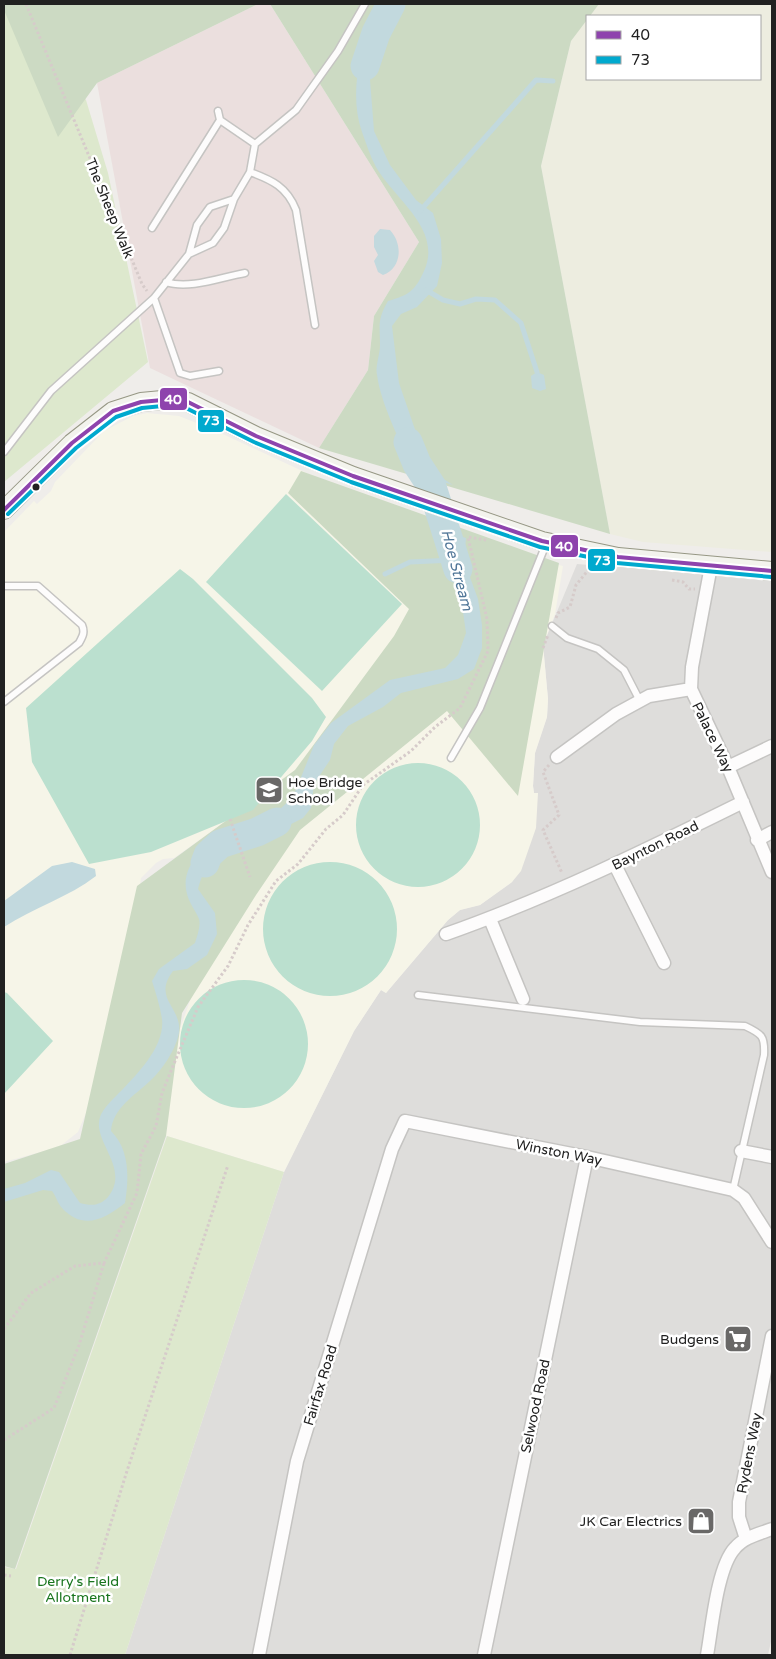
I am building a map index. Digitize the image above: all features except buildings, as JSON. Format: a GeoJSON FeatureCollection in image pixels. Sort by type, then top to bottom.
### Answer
{"type":"FeatureCollection","features":[{"type":"Feature","properties":{"kind":"main road"},"geometry":{"type":"LineString","coordinates":[[4,510],[93,425],[127,405],[160,399],[188,402],[256,436],[380,487],[478,521],[547,542],[598,554],[772,571]]}},
{"type":"Feature","properties":{"kind":"street","name":"Palace Way"},"geometry":{"type":"LineString","coordinates":[[711,566],[692,668],[691,689],[728,767],[772,872]]}},
{"type":"Feature","properties":{"kind":"street"},"geometry":{"type":"LineString","coordinates":[[557,757],[616,714],[649,696],[691,689]]}},
{"type":"Feature","properties":{"kind":"street"},"geometry":{"type":"LineString","coordinates":[[728,767],[772,746]]}},
{"type":"Feature","properties":{"kind":"street","name":"Baynton Road"},"geometry":{"type":"LineString","coordinates":[[446,934],[490,919],[615,865],[743,802]]}},
{"type":"Feature","properties":{"kind":"street"},"geometry":{"type":"LineString","coordinates":[[757,840],[772,832]]}},
{"type":"Feature","properties":{"kind":"street"},"geometry":{"type":"LineString","coordinates":[[615,865],[664,963]]}},
{"type":"Feature","properties":{"kind":"street"},"geometry":{"type":"LineString","coordinates":[[490,919],[523,999]]}},
{"type":"Feature","properties":{"kind":"street","name":"Winston Way"},"geometry":{"type":"LineString","coordinates":[[405,1121],[586,1157],[734,1190]]}},
{"type":"Feature","properties":{"kind":"street","name":"Fairfax Road"},"geometry":{"type":"LineString","coordinates":[[259,1655],[297,1461],[392,1149],[405,1121]]}},
{"type":"Feature","properties":{"kind":"street"},"geometry":{"type":"LineString","coordinates":[[741,1151],[772,1158]]}},
{"type":"Feature","properties":{"kind":"street","name":"Selwood Road"},"geometry":{"type":"LineString","coordinates":[[484,1655],[586,1157]]}},
{"type":"Feature","properties":{"kind":"street"},"geometry":{"type":"LineString","coordinates":[[734,1190],[744,1198],[772,1242]]}},
{"type":"Feature","properties":{"kind":"street","name":"Rydens Way"},"geometry":{"type":"LineString","coordinates":[[746,1539],[739,1517],[739,1502],[772,1336]]}},
{"type":"Feature","properties":{"kind":"street"},"geometry":{"type":"LineString","coordinates":[[707,1655],[724,1562],[735,1548],[746,1539],[772,1529]]}},
{"type":"Feature","properties":{"kind":"lane"},"geometry":{"type":"LineString","coordinates":[[188,254],[213,243],[224,228],[234,199],[250,172],[255,144],[296,110],[338,50],[365,4]]}},
{"type":"Feature","properties":{"kind":"lane"},"geometry":{"type":"LineString","coordinates":[[218,111],[220,120],[255,144]]}},
{"type":"Feature","properties":{"kind":"lane"},"geometry":{"type":"LineString","coordinates":[[152,228],[220,120]]}},
{"type":"Feature","properties":{"kind":"lane"},"geometry":{"type":"LineString","coordinates":[[250,172],[276,183],[292,199],[296,210],[315,325]]}},
{"type":"Feature","properties":{"kind":"lane"},"geometry":{"type":"LineString","coordinates":[[4,452],[51,391],[154,298],[188,254],[197,225],[210,207],[234,199]]}},
{"type":"Feature","properties":{"kind":"lane"},"geometry":{"type":"LineString","coordinates":[[166,282],[175,285],[195,283],[245,273]]}},
{"type":"Feature","properties":{"kind":"lane"},"geometry":{"type":"LineString","coordinates":[[154,298],[180,372],[190,376],[219,371]]}},
{"type":"Feature","properties":{"kind":"lane"},"geometry":{"type":"LineString","coordinates":[[451,758],[480,708],[547,542]]}},
{"type":"Feature","properties":{"kind":"lane"},"geometry":{"type":"LineString","coordinates":[[4,586],[38,586],[82,625],[84,629],[84,636],[79,643],[4,702]]}},
{"type":"Feature","properties":{"kind":"lane"},"geometry":{"type":"LineString","coordinates":[[552,626],[567,638],[598,649],[624,670],[640,701]]}},
{"type":"Feature","properties":{"kind":"lane"},"geometry":{"type":"LineString","coordinates":[[418,995],[640,1022],[745,1026],[759,1033],[765,1041],[764,1055],[741,1151],[734,1190]]}},
{"type":"Feature","properties":{"kind":"path","name":"The Sheep Walk"},"geometry":{"type":"LineString","coordinates":[[26,4],[142,284],[154,298]]}},
{"type":"Feature","properties":{"kind":"path"},"geometry":{"type":"LineString","coordinates":[[4,1440],[54,1408],[79,1344],[104,1263],[137,1193],[141,1154],[156,1126],[162,1093],[198,1007],[228,966],[248,925],[276,881],[298,864],[326,829],[343,815],[363,785],[411,751],[435,727],[460,708],[488,651],[487,619],[468,537],[486,540]]}},
{"type":"Feature","properties":{"kind":"path"},"geometry":{"type":"LineString","coordinates":[[543,648],[558,613],[570,607],[576,585],[598,554]]}},
{"type":"Feature","properties":{"kind":"path"},"geometry":{"type":"LineString","coordinates":[[557,757],[543,772],[559,816],[543,830],[567,886]]}},
{"type":"Feature","properties":{"kind":"path"},"geometry":{"type":"LineString","coordinates":[[230,819],[250,877]]}},
{"type":"Feature","properties":{"kind":"path"},"geometry":{"type":"LineString","coordinates":[[70,1655],[129,1465],[228,1165]]}},
{"type":"Feature","properties":{"kind":"path"},"geometry":{"type":"LineString","coordinates":[[4,1329],[31,1293],[75,1266],[104,1263]]}},
{"type":"Feature","properties":{"kind":"path"},"geometry":{"type":"LineString","coordinates":[[4,1575],[11,1576]]}},
{"type":"Feature","properties":{"kind":"shaded area"},"geometry":{"type":"Polygon","coordinates":[[[258,4],[270,4],[419,242],[374,316],[368,370],[319,448],[150,368],[97,83],[258,4]]]}},
{"type":"Feature","properties":{"kind":"shaded area"},"geometry":{"type":"Polygon","coordinates":[[[599,4],[772,4],[772,552],[643,542],[610,534],[541,166],[571,41],[586,20],[586,80],[761,80],[761,15],[590,15],[599,4]]]}},
{"type":"Feature","properties":{"kind":"shaded area","name":"Hoe Bridge School"},"geometry":{"type":"Polygon","coordinates":[[[147,413],[179,416],[214,430],[438,534],[563,566],[555,614],[543,645],[548,699],[547,717],[535,753],[533,786],[534,793],[538,793],[536,828],[521,871],[512,882],[480,905],[460,910],[448,920],[386,993],[381,990],[354,1031],[284,1172],[167,1136],[125,1128],[179,1031],[207,955],[226,821],[174,858],[163,859],[156,863],[141,878],[115,1044],[78,1132],[59,1147],[4,1162],[4,532],[34,501],[37,504],[51,491],[55,482],[104,431],[133,416],[147,413]]]}},
{"type":"Feature","properties":{"kind":"shaded area"},"geometry":{"type":"Polygon","coordinates":[[[577,564],[772,580],[772,1637],[768,1655],[125,1655],[284,1172],[354,1031],[381,990],[386,993],[448,920],[460,910],[480,905],[512,882],[538,793],[534,793],[533,786],[535,753],[547,717],[548,699],[543,645],[577,564]]]}},
{"type":"Feature","properties":{"kind":"green space"},"geometry":{"type":"Polygon","coordinates":[[[4,4],[86,100],[108,173],[148,362],[4,482],[4,4]]]}},
{"type":"Feature","properties":{"kind":"green space"},"geometry":{"type":"Polygon","coordinates":[[[4,4],[258,4],[97,83],[58,137],[4,10],[4,4]]]}},
{"type":"Feature","properties":{"kind":"green space"},"geometry":{"type":"Polygon","coordinates":[[[270,4],[599,4],[591,15],[586,15],[586,21],[571,41],[541,166],[610,534],[319,448],[368,370],[374,316],[419,242],[270,4]]]}},
{"type":"Feature","properties":{"kind":"green space"},"geometry":{"type":"Polygon","coordinates":[[[301,471],[559,563],[518,796],[447,711],[300,830],[256,895],[182,1013],[166,1136],[15,1569],[4,1566],[4,1164],[80,1139],[137,886],[295,770],[394,636],[409,609],[288,493],[301,471]]]}},
{"type":"Feature","properties":{"kind":"green space"},"geometry":{"type":"Polygon","coordinates":[[[286,494],[402,604],[322,691],[206,582],[286,494]]]}},
{"type":"Feature","properties":{"kind":"green space"},"geometry":{"type":"Polygon","coordinates":[[[180,569],[193,579],[312,698],[326,717],[312,741],[253,810],[151,852],[89,864],[32,762],[26,708],[180,569]]]}},
{"type":"Feature","properties":{"kind":"green space"},"geometry":{"type":"Polygon","coordinates":[[[418,763],[442,768],[462,781],[475,801],[480,825],[475,849],[462,869],[442,882],[418,887],[394,882],[374,869],[361,849],[356,825],[361,801],[374,781],[394,768],[418,763]]]}},
{"type":"Feature","properties":{"kind":"green space"},"geometry":{"type":"Polygon","coordinates":[[[330,862],[356,867],[367,873],[377,882],[386,892],[392,903],[397,929],[392,955],[386,966],[377,976],[367,985],[356,991],[330,996],[304,991],[293,985],[283,976],[274,966],[268,955],[263,929],[268,903],[274,892],[283,882],[293,873],[304,867],[330,862]]]}},
{"type":"Feature","properties":{"kind":"green space"},"geometry":{"type":"Polygon","coordinates":[[[244,980],[268,985],[280,991],[289,999],[297,1008],[303,1020],[308,1044],[303,1068],[297,1080],[289,1089],[280,1097],[268,1103],[244,1108],[220,1103],[208,1097],[199,1089],[191,1080],[185,1068],[180,1044],[185,1020],[191,1008],[199,999],[208,991],[220,985],[244,980]]]}},
{"type":"Feature","properties":{"kind":"green space"},"geometry":{"type":"Polygon","coordinates":[[[4,992],[53,1041],[4,1094],[4,992]]]}},
{"type":"Feature","properties":{"kind":"green space","name":"Derry's Field Allotment"},"geometry":{"type":"Polygon","coordinates":[[[167,1136],[284,1172],[125,1655],[4,1655],[4,1567],[16,1569],[167,1136]]]}},
{"type":"Feature","properties":{"kind":"water"},"geometry":{"type":"Polygon","coordinates":[[[382,4],[400,4],[389,26],[374,16],[382,4]]]}},
{"type":"Feature","properties":{"kind":"water"},"geometry":{"type":"Polygon","coordinates":[[[371,24],[383,34],[369,67],[374,131],[390,165],[416,200],[433,213],[441,239],[442,263],[437,286],[417,307],[401,314],[392,326],[399,383],[431,471],[453,485],[414,473],[387,412],[379,387],[377,368],[382,313],[388,301],[401,297],[414,288],[424,271],[428,256],[427,242],[422,228],[376,167],[368,150],[358,119],[357,78],[362,50],[371,24]]]}},
{"type":"Feature","properties":{"kind":"water"},"geometry":{"type":"Polygon","coordinates":[[[380,229],[390,230],[399,249],[394,267],[383,275],[378,272],[374,261],[378,255],[374,247],[374,236],[380,229]]]}},
{"type":"Feature","properties":{"kind":"water"},"geometry":{"type":"Polygon","coordinates":[[[537,372],[544,375],[546,389],[540,391],[532,388],[531,376],[537,372]]]}},
{"type":"Feature","properties":{"kind":"water"},"geometry":{"type":"Polygon","coordinates":[[[437,529],[466,538],[464,561],[478,599],[482,625],[482,648],[474,669],[458,679],[401,693],[383,707],[348,726],[334,744],[330,760],[314,784],[311,808],[303,818],[244,848],[238,830],[247,829],[279,810],[293,797],[314,745],[331,723],[390,680],[445,668],[458,655],[466,633],[462,605],[437,529]]]}},
{"type":"Feature","properties":{"kind":"water"},"geometry":{"type":"Polygon","coordinates":[[[230,831],[237,853],[211,864],[204,873],[198,889],[215,913],[217,934],[207,955],[187,969],[173,971],[167,981],[166,996],[179,1023],[178,1038],[159,1071],[125,1103],[113,1123],[111,1131],[122,1147],[127,1165],[125,1203],[102,1218],[86,1221],[70,1215],[61,1206],[52,1191],[43,1190],[4,1202],[4,1189],[25,1183],[51,1170],[59,1172],[80,1203],[95,1204],[102,1202],[108,1197],[114,1186],[115,1176],[101,1136],[100,1117],[155,1049],[162,1029],[162,1019],[152,981],[159,969],[195,943],[199,928],[199,919],[187,894],[187,874],[191,864],[204,849],[230,831]]]}},
{"type":"Feature","properties":{"kind":"water"},"geometry":{"type":"Polygon","coordinates":[[[72,862],[95,869],[96,876],[74,890],[4,927],[4,901],[52,866],[72,862]]]}},
{"type":"Feature","properties":{"kind":"waterway","name":"Hoe Stream"},"geometry":{"type":"LineString","coordinates":[[365,66],[376,33],[391,4]]}},
{"type":"Feature","properties":{"kind":"waterway"},"geometry":{"type":"LineString","coordinates":[[420,211],[536,80],[553,81]]}},
{"type":"Feature","properties":{"kind":"waterway"},"geometry":{"type":"LineString","coordinates":[[426,290],[443,300],[460,304],[476,299],[495,300],[521,323],[537,372]]}},
{"type":"Feature","properties":{"kind":"waterway","name":"Hoe Stream"},"geometry":{"type":"LineString","coordinates":[[408,442],[417,464],[432,487],[458,569]]}},
{"type":"Feature","properties":{"kind":"waterway"},"geometry":{"type":"LineString","coordinates":[[385,574],[410,562],[454,560]]}},
{"type":"Feature","properties":{"kind":"waterway","name":"Hoe Stream"},"geometry":{"type":"LineString","coordinates":[[205,863],[208,855],[220,844],[257,832],[277,822]]}},
{"type":"Feature","properties":{"kind":"transit line","name":"40"},"geometry":{"type":"LineString","coordinates":[[4,510],[72,443],[113,411],[141,402],[173,399],[188,402],[256,436],[353,476],[542,541],[618,557],[772,571]]}},
{"type":"Feature","properties":{"kind":"transit line","name":"73"},"geometry":{"type":"LineString","coordinates":[[8,514],[76,448],[116,417],[142,408],[173,405],[186,408],[254,442],[351,482],[540,547],[617,563],[771,577]]}},
{"type":"Feature","properties":{"kind":"place","name":"Hoe Bridge School"},"geometry":{"type":"Point","coordinates":[269,790]}},
{"type":"Feature","properties":{"kind":"place","name":"Budgens"},"geometry":{"type":"Point","coordinates":[738,1339]}},
{"type":"Feature","properties":{"kind":"place","name":"JK Car Electrics"},"geometry":{"type":"Point","coordinates":[701,1521]}}]}
